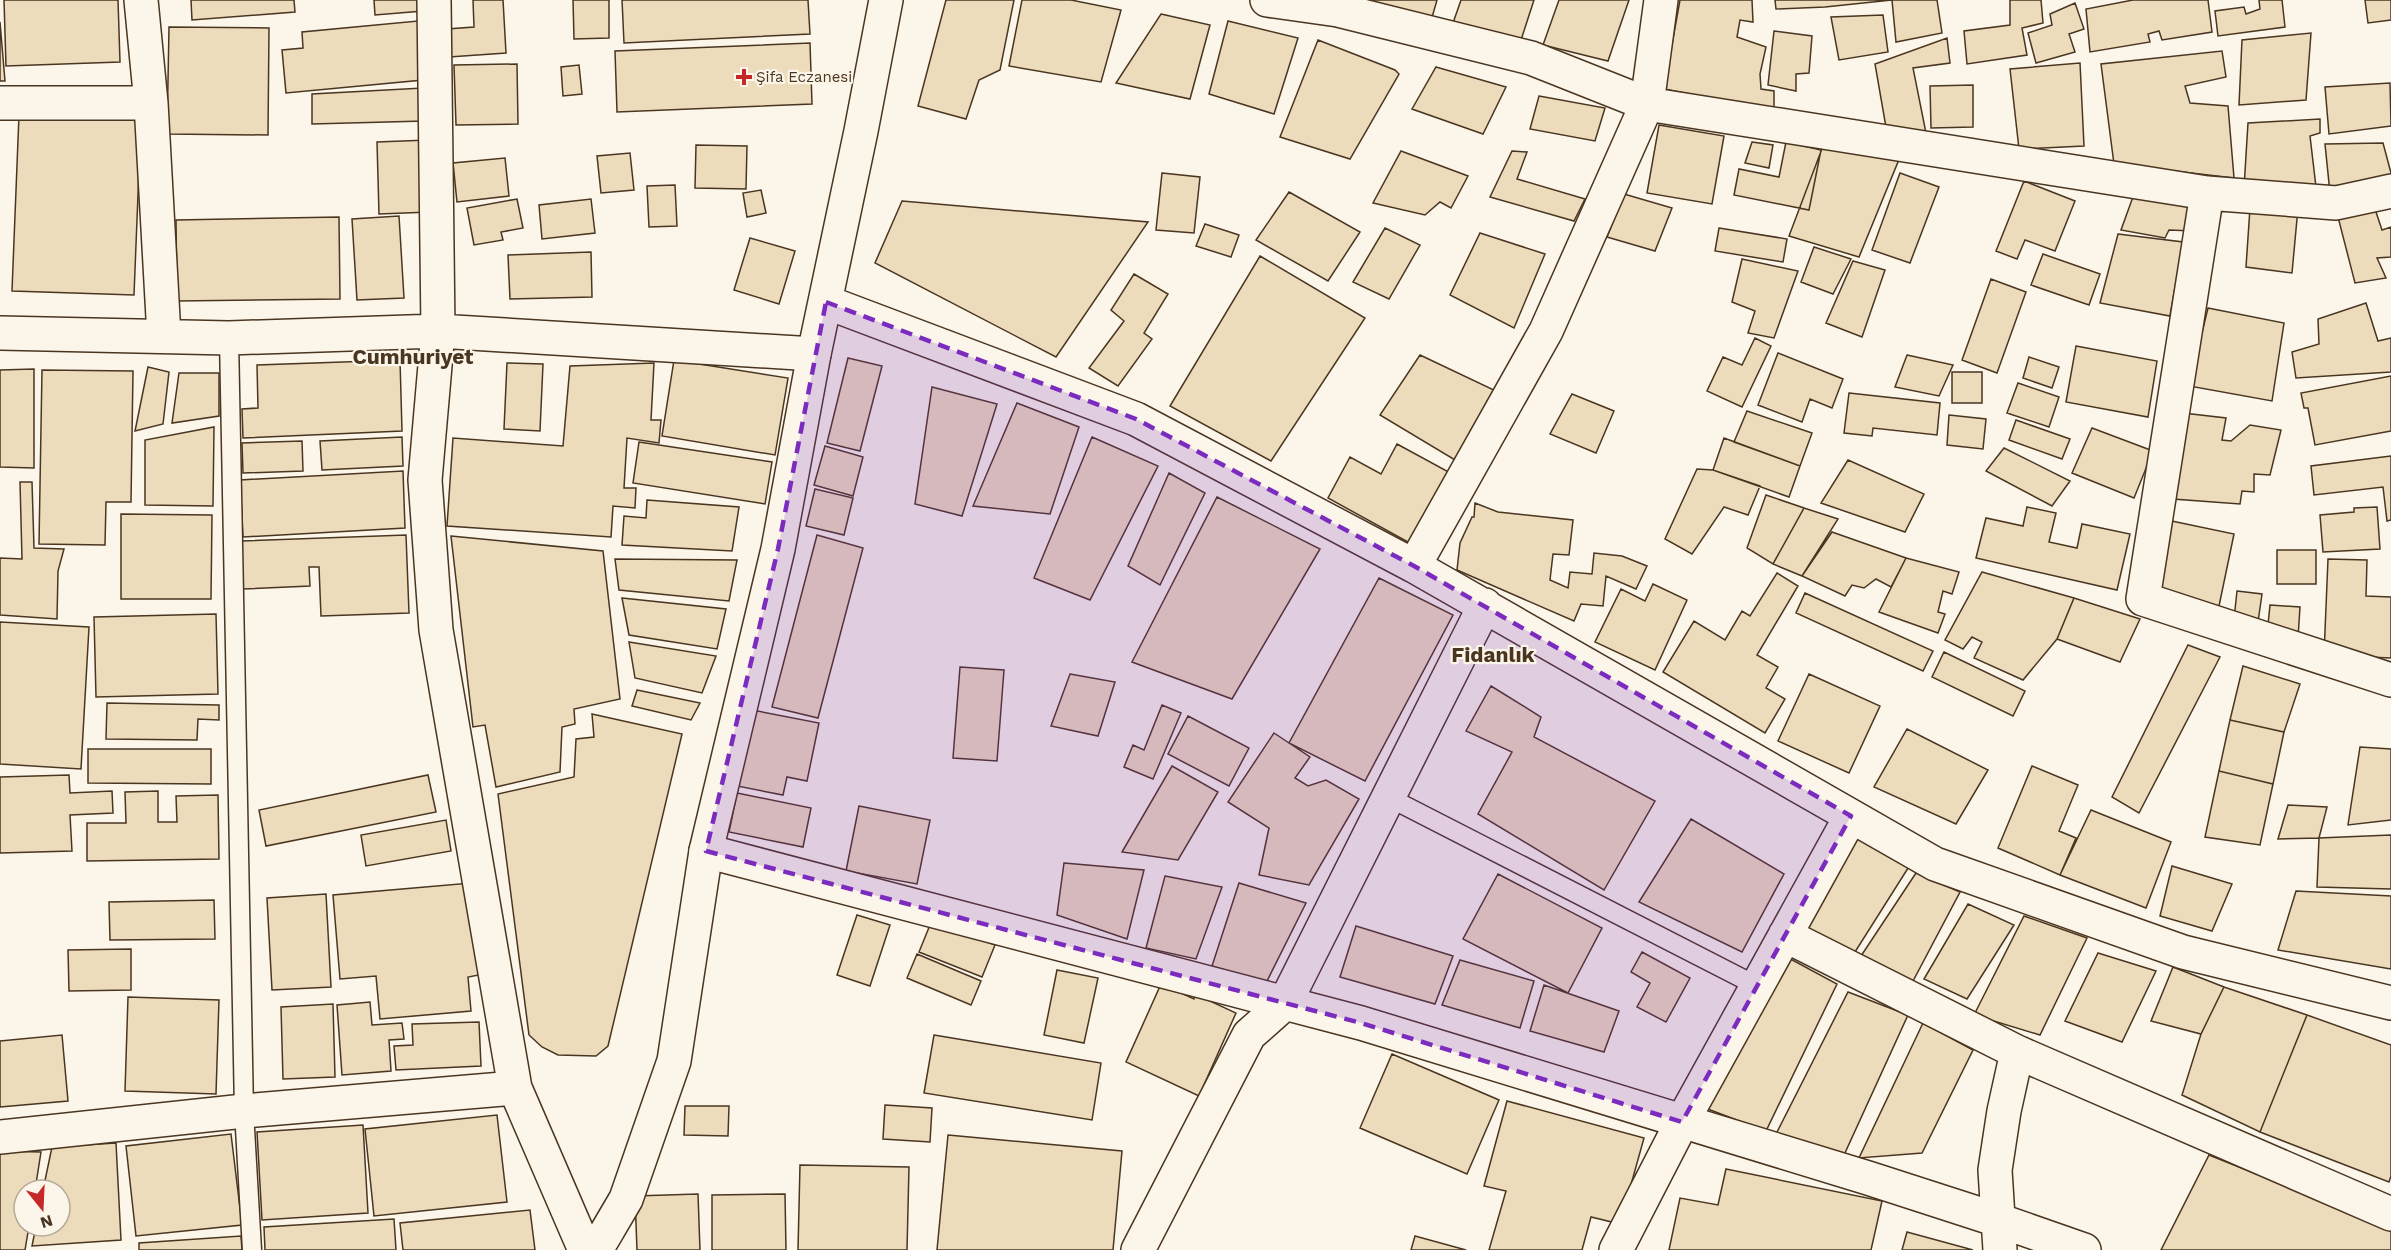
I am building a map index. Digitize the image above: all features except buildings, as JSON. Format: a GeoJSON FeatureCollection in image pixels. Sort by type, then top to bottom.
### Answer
{"type":"FeatureCollection","features":[{"type":"Feature","properties":{"kind":"street"},"geometry":{"type":"LineString","coordinates":[[141,0],[151,104],[164,336]]}},
{"type":"Feature","properties":{"kind":"street"},"geometry":{"type":"LineString","coordinates":[[434,0],[438,331],[425,480],[436,630],[515,1089],[585,1250]]}},
{"type":"Feature","properties":{"kind":"street"},"geometry":{"type":"LineString","coordinates":[[596,1250],[626,1199],[674,1061],[706,850],[778,549],[814,354],[886,0]]}},
{"type":"Feature","properties":{"kind":"street"},"geometry":{"type":"LineString","coordinates":[[1267,0],[1338,10],[1531,58],[1647,104],[2207,193],[2336,203],[2391,191]]}},
{"type":"Feature","properties":{"kind":"street"},"geometry":{"type":"LineString","coordinates":[[1414,566],[1546,331],[1647,104],[1661,0]]}},
{"type":"Feature","properties":{"kind":"street"},"geometry":{"type":"LineString","coordinates":[[0,103],[151,104]]}},
{"type":"Feature","properties":{"kind":"street"},"geometry":{"type":"LineString","coordinates":[[2207,193],[2143,599],[2391,680]]}},
{"type":"Feature","properties":{"kind":"street"},"geometry":{"type":"LineString","coordinates":[[826,302],[1136,419],[1485,605],[1935,864],[2183,952],[2391,1004]]}},
{"type":"Feature","properties":{"kind":"street"},"geometry":{"type":"LineString","coordinates":[[0,333],[229,338],[438,331],[814,354]]}},
{"type":"Feature","properties":{"kind":"street"},"geometry":{"type":"LineString","coordinates":[[1138,1250],[1249,1035],[1286,1003],[1485,605]]}},
{"type":"Feature","properties":{"kind":"street"},"geometry":{"type":"LineString","coordinates":[[1616,1250],[1682,1122],[1851,816]]}},
{"type":"Feature","properties":{"kind":"street"},"geometry":{"type":"LineString","coordinates":[[706,850],[1373,1027],[1682,1122],[1999,1235],[2084,1250]]}},
{"type":"Feature","properties":{"kind":"street"},"geometry":{"type":"LineString","coordinates":[[1785,935],[2018,1052],[2391,1214]]}},
{"type":"Feature","properties":{"kind":"street"},"geometry":{"type":"LineString","coordinates":[[1999,1235],[1995,1170],[2004,1111],[2018,1052]]}},
{"type":"Feature","properties":{"kind":"street"},"geometry":{"type":"LineString","coordinates":[[0,1137],[244,1111],[515,1089]]}},
{"type":"Feature","properties":{"kind":"lane"},"geometry":{"type":"LineString","coordinates":[[229,338],[244,1111],[252,1250]]}},
{"type":"Feature","properties":{"kind":"lane"},"geometry":{"type":"LineString","coordinates":[[1388,797],[1757,987]]}},
{"type":"Feature","properties":{"kind":"highlighted area"},"geometry":{"type":"Polygon","coordinates":[[[826,302],[1136,419],[1414,566],[1851,816],[1682,1122],[1361,1023],[706,851],[778,549],[826,302]]]}},
{"type":"Feature","properties":{"kind":"place","name":"Şifa Eczanesi"},"geometry":{"type":"Point","coordinates":[744,77]}},
{"type":"Feature","properties":{"kind":"district","name":"Cumhuriyet"},"geometry":{"type":"Point","coordinates":[413,357]}},
{"type":"Feature","properties":{"kind":"district","name":"Fidanlık"},"geometry":{"type":"Point","coordinates":[1493,655]}}]}
